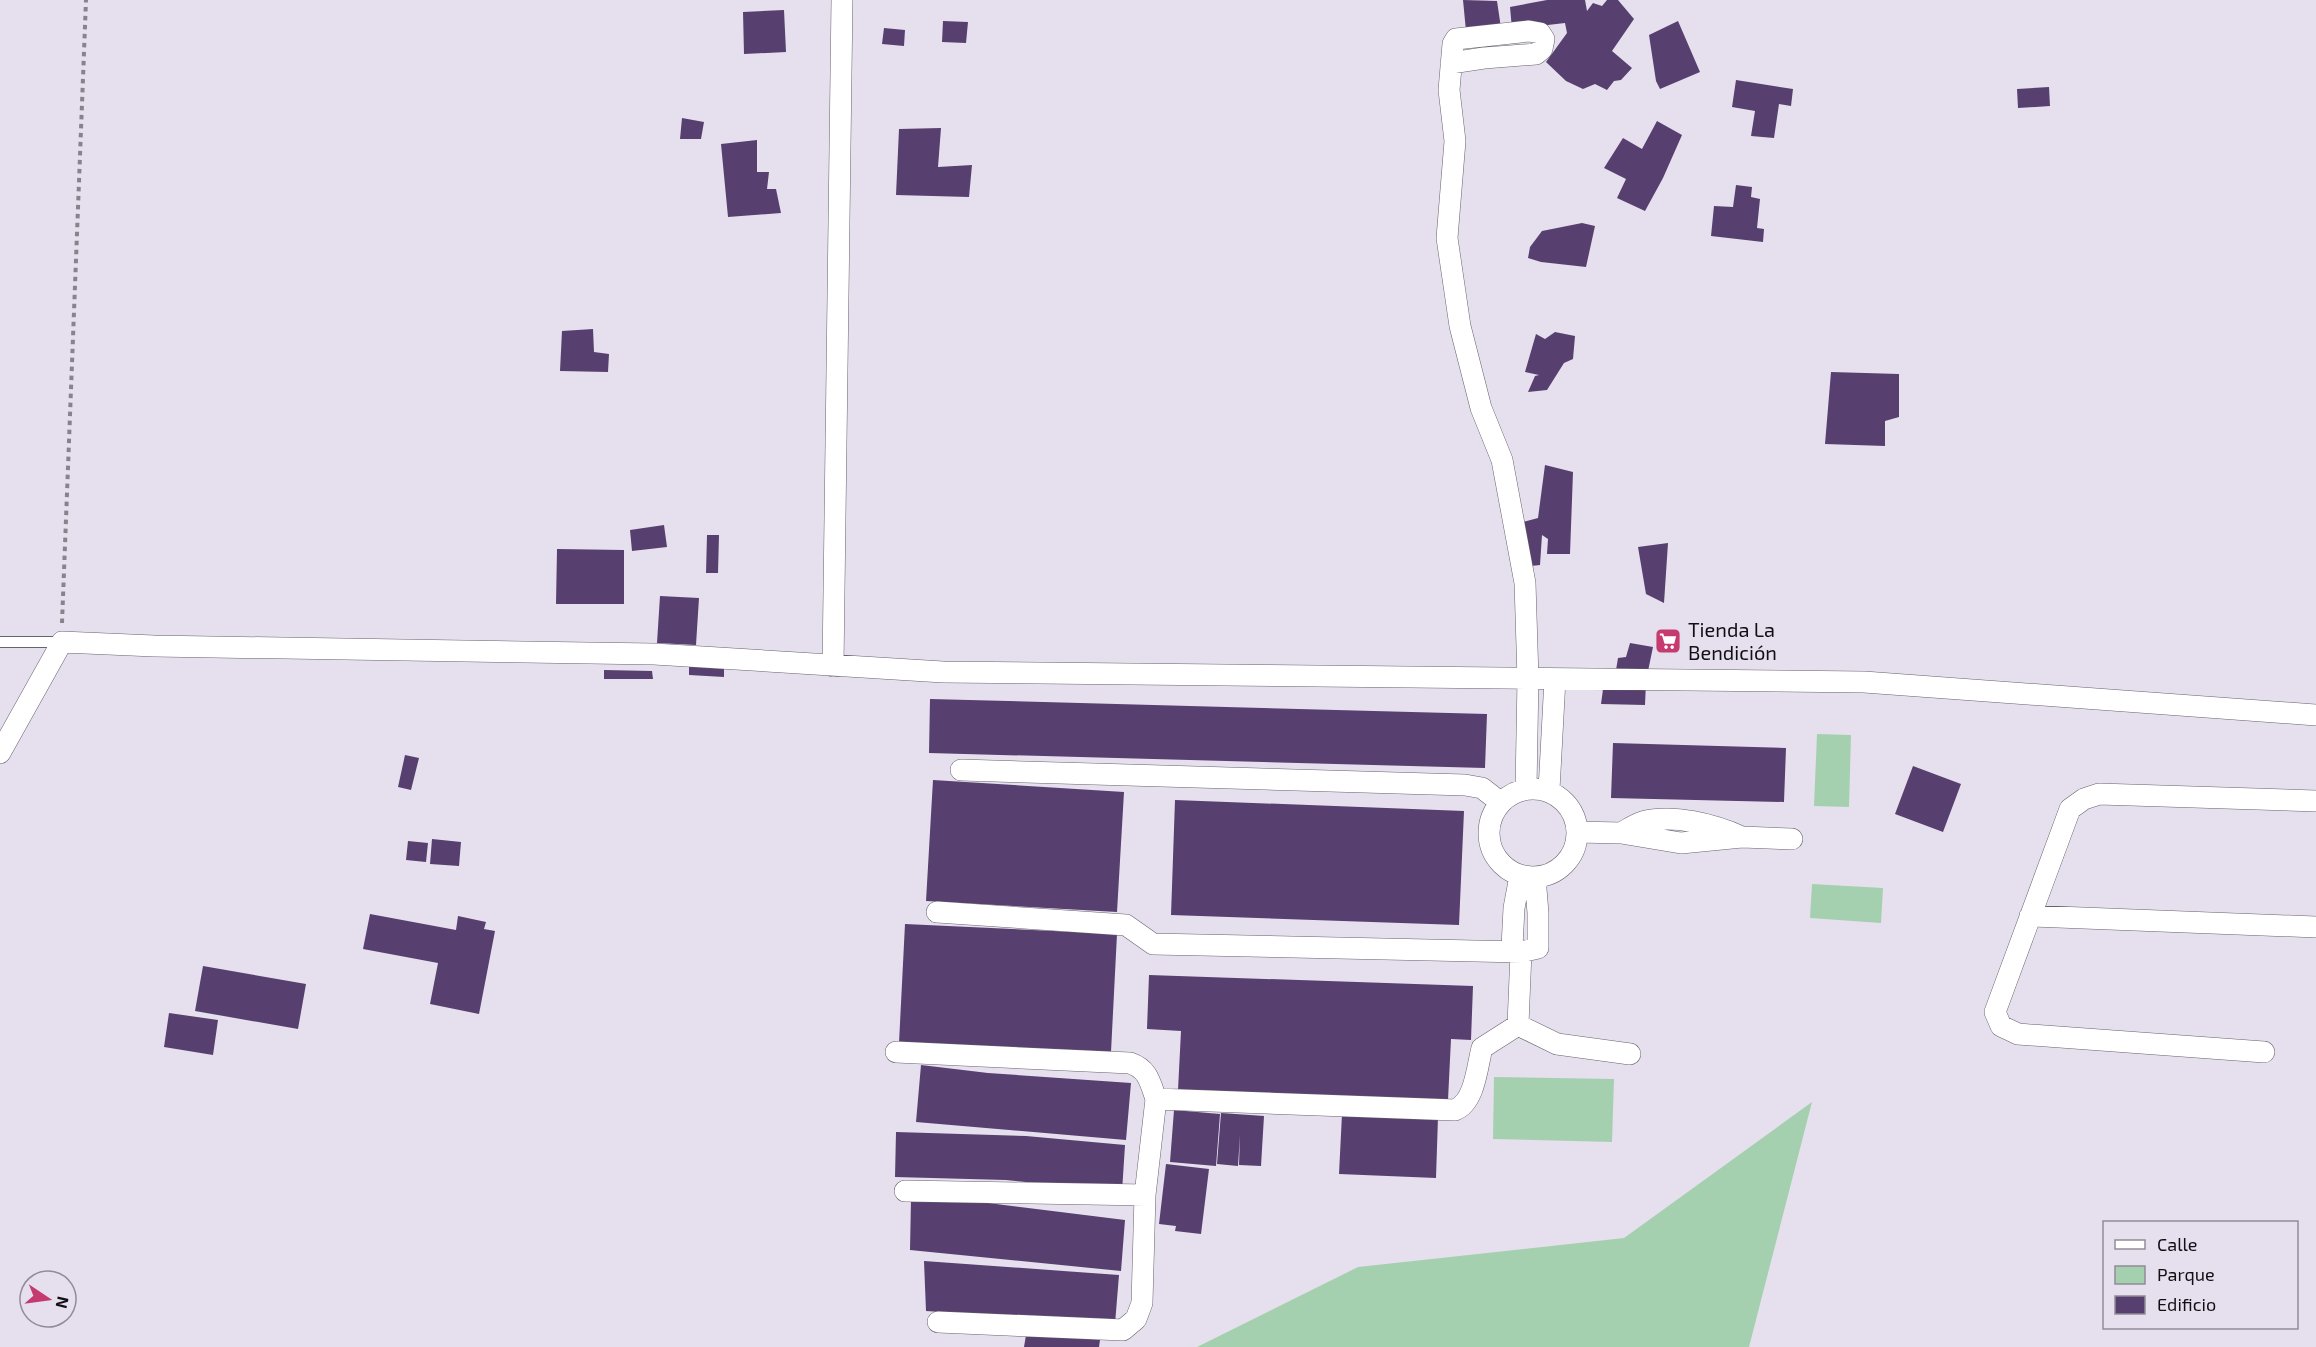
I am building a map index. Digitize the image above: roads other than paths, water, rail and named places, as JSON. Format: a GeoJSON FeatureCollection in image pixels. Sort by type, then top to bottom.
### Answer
{"type":"FeatureCollection","features":[{"type":"Feature","properties":{"kind":"street"},"geometry":{"type":"LineString","coordinates":[[833,666],[842,0]]}},
{"type":"Feature","properties":{"kind":"street"},"geometry":{"type":"LineString","coordinates":[[1450,63],[1449,90],[1455,141],[1447,238],[1460,326],[1481,408],[1502,460],[1525,583],[1528,679],[1526,788]]}},
{"type":"Feature","properties":{"kind":"street"},"geometry":{"type":"LineString","coordinates":[[0,753],[62,642],[166,646],[654,654],[943,672],[1864,682],[2316,715]]}},
{"type":"Feature","properties":{"kind":"street"},"geometry":{"type":"LineString","coordinates":[[1549,790],[1555,679]]}},
{"type":"Feature","properties":{"kind":"street"},"geometry":{"type":"LineString","coordinates":[[962,770],[1465,785],[1482,788],[1500,802]]}},
{"type":"Feature","properties":{"kind":"street"},"geometry":{"type":"LineString","coordinates":[[1526,788],[1549,790],[1567,803],[1574,815],[1576,843],[1571,857],[1561,868],[1549,875],[1527,877],[1507,869],[1497,859],[1490,845],[1492,815],[1500,802],[1512,793],[1526,788]]}},
{"type":"Feature","properties":{"kind":"street"},"geometry":{"type":"LineString","coordinates":[[2264,1053],[2018,1034],[2001,1026],[1995,1012],[2070,809],[2084,799],[2099,794],[2149,794],[2316,801]]}},
{"type":"Feature","properties":{"kind":"street"},"geometry":{"type":"LineString","coordinates":[[1577,832],[1621,833],[1641,822],[1668,820],[1717,826],[1742,837],[1792,839]]}},
{"type":"Feature","properties":{"kind":"street"},"geometry":{"type":"LineString","coordinates":[[1521,952],[1512,947],[1514,908],[1527,877]]}},
{"type":"Feature","properties":{"kind":"street"},"geometry":{"type":"LineString","coordinates":[[937,912],[1126,925],[1152,944],[1521,952]]}},
{"type":"Feature","properties":{"kind":"street"},"geometry":{"type":"LineString","coordinates":[[2030,916],[2316,927]]}},
{"type":"Feature","properties":{"kind":"street"},"geometry":{"type":"LineString","coordinates":[[1518,1024],[1521,952]]}},
{"type":"Feature","properties":{"kind":"street"},"geometry":{"type":"LineString","coordinates":[[1518,1024],[1557,1044],[1630,1054]]}},
{"type":"Feature","properties":{"kind":"street"},"geometry":{"type":"LineString","coordinates":[[1156,1099],[1455,1110],[1463,1107],[1469,1099],[1482,1048],[1518,1024]]}},
{"type":"Feature","properties":{"kind":"street"},"geometry":{"type":"LineString","coordinates":[[896,1052],[1130,1063],[1141,1066],[1156,1099],[1145,1195],[1142,1303],[1136,1319],[1123,1330],[939,1322]]}},
{"type":"Feature","properties":{"kind":"street"},"geometry":{"type":"LineString","coordinates":[[905,1191],[1145,1195]]}},
{"type":"Feature","properties":{"kind":"lane"},"geometry":{"type":"LineString","coordinates":[[0,642],[62,642]]}},
{"type":"Feature","properties":{"kind":"place","name":"Tienda La Bendición"},"geometry":{"type":"Point","coordinates":[1668,641]}}]}
